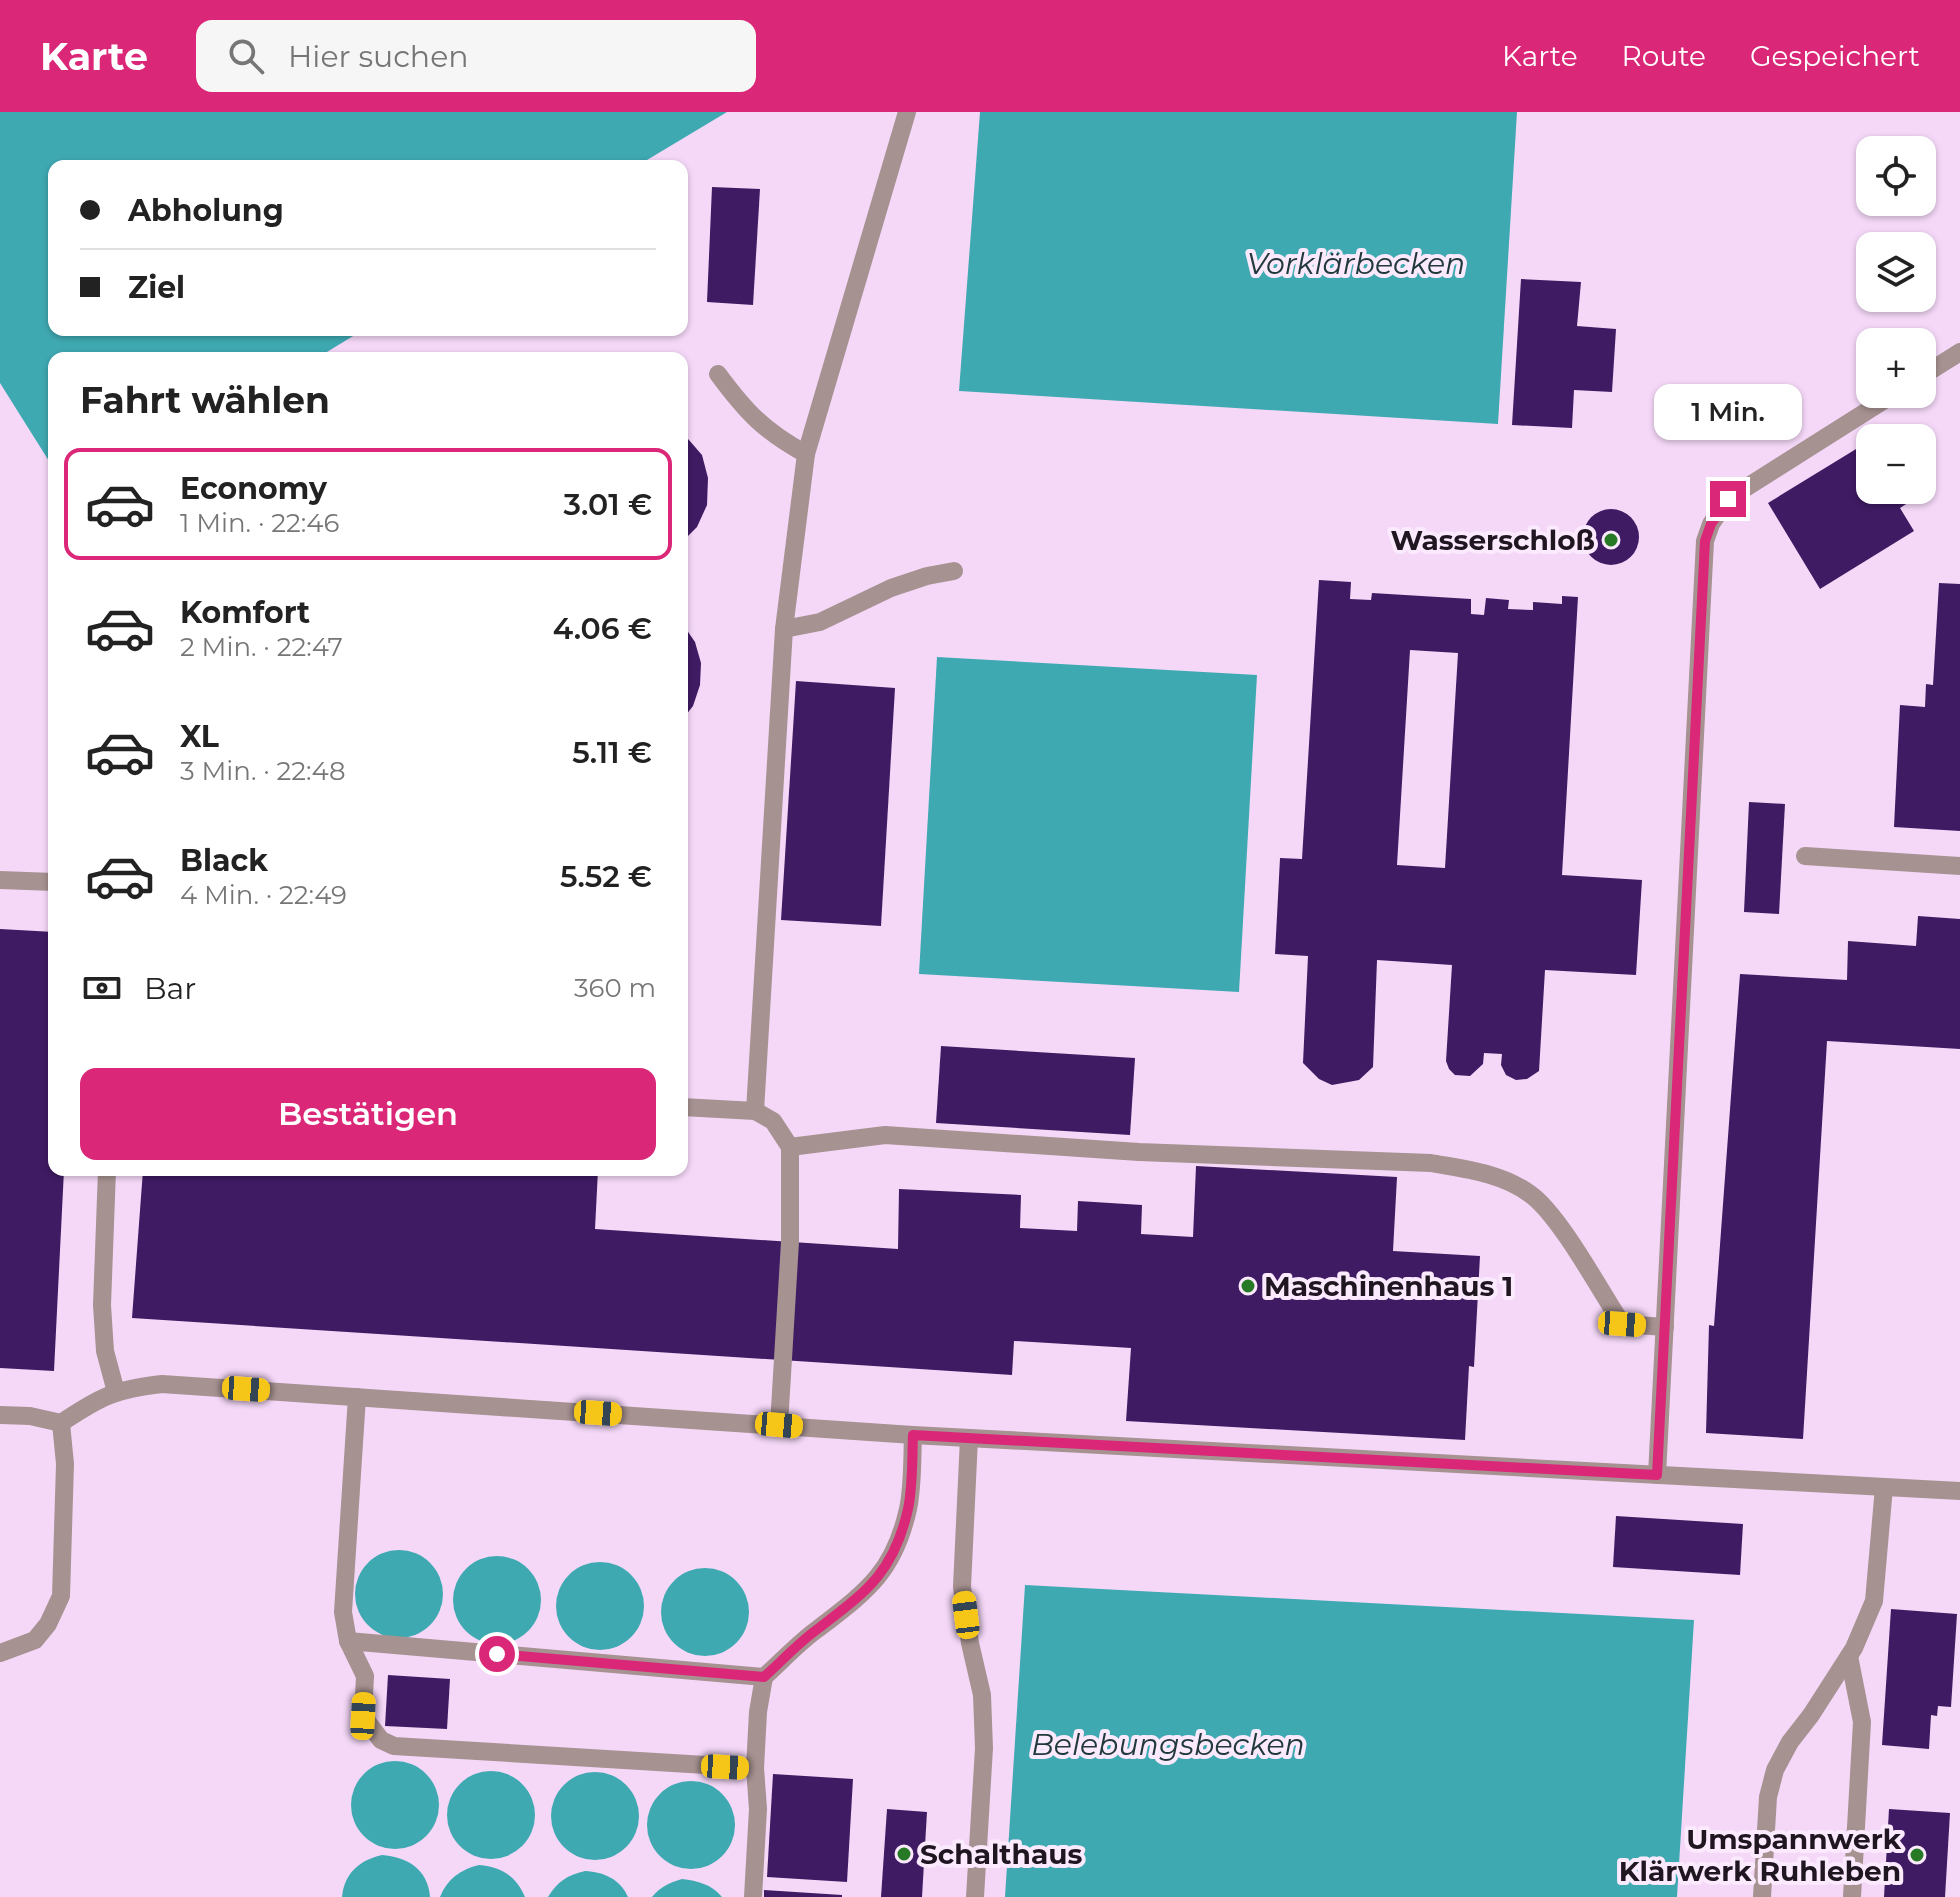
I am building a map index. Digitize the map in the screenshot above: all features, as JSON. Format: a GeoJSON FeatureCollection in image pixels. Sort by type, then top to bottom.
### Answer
{"type":"FeatureCollection","features":[{"type":"Feature","properties":{"kind":"lane"},"geometry":{"type":"LineString","coordinates":[[755,1111],[784,629],[806,454],[907,112]]}},
{"type":"Feature","properties":{"kind":"lane"},"geometry":{"type":"LineString","coordinates":[[1936,367],[1960,352]]}},
{"type":"Feature","properties":{"kind":"lane"},"geometry":{"type":"LineString","coordinates":[[718,374],[747,413],[776,437],[806,454]]}},
{"type":"Feature","properties":{"kind":"lane"},"geometry":{"type":"LineString","coordinates":[[1657,1475],[1705,541],[1711,524],[1728,499],[1872,408]]}},
{"type":"Feature","properties":{"kind":"lane"},"geometry":{"type":"LineString","coordinates":[[784,629],[820,622],[891,588],[954,571]]}},
{"type":"Feature","properties":{"kind":"lane"},"geometry":{"type":"LineString","coordinates":[[1805,856],[1960,866]]}},
{"type":"Feature","properties":{"kind":"lane"},"geometry":{"type":"LineString","coordinates":[[0,880],[48,882]]}},
{"type":"Feature","properties":{"kind":"lane"},"geometry":{"type":"LineString","coordinates":[[688,1107],[755,1111],[773,1121],[790,1147],[790,1242],[779,1425]]}},
{"type":"Feature","properties":{"kind":"lane"},"geometry":{"type":"LineString","coordinates":[[790,1147],[885,1135],[1139,1152],[1431,1163],[1474,1171],[1506,1180],[1532,1195],[1556,1223],[1622,1324],[1665,1327]]}},
{"type":"Feature","properties":{"kind":"lane"},"geometry":{"type":"LineString","coordinates":[[107,1176],[102,1305],[105,1351],[116,1392]]}},
{"type":"Feature","properties":{"kind":"lane"},"geometry":{"type":"LineString","coordinates":[[0,1415],[30,1416],[61,1423],[98,1398],[132,1387],[162,1384],[913,1435],[1960,1491]]}},
{"type":"Feature","properties":{"kind":"lane"},"geometry":{"type":"LineString","coordinates":[[357,1397],[343,1612],[348,1641],[365,1676],[363,1716],[381,1740],[394,1746],[755,1768]]}},
{"type":"Feature","properties":{"kind":"lane"},"geometry":{"type":"LineString","coordinates":[[0,1653],[35,1640],[48,1624],[61,1596],[65,1464],[61,1423]]}},
{"type":"Feature","properties":{"kind":"lane"},"geometry":{"type":"LineString","coordinates":[[753,1897],[758,1809],[755,1768],[758,1712],[764,1677],[817,1629],[851,1605],[873,1584],[891,1559],[908,1508],[913,1435]]}},
{"type":"Feature","properties":{"kind":"lane"},"geometry":{"type":"LineString","coordinates":[[969,1438],[962,1587],[982,1695],[984,1748],[975,1897]]}},
{"type":"Feature","properties":{"kind":"lane"},"geometry":{"type":"LineString","coordinates":[[1762,1897],[1768,1797],[1775,1770],[1790,1742],[1849,1656],[1874,1601],[1884,1487]]}},
{"type":"Feature","properties":{"kind":"lane"},"geometry":{"type":"LineString","coordinates":[[348,1641],[764,1677]]}},
{"type":"Feature","properties":{"kind":"lane"},"geometry":{"type":"LineString","coordinates":[[1849,1656],[1862,1722],[1852,1897]]}},
{"type":"Feature","properties":{"kind":"water"},"geometry":{"type":"Polygon","coordinates":[[[0,112],[727,112],[647,160],[48,160],[48,336],[353,336],[327,352],[48,352],[48,459],[0,383],[0,112]]]}},
{"type":"Feature","properties":{"kind":"water","name":"Vorklärbecken"},"geometry":{"type":"Polygon","coordinates":[[[980,112],[1517,112],[1498,424],[959,391],[980,112]]]}},
{"type":"Feature","properties":{"kind":"water"},"geometry":{"type":"Polygon","coordinates":[[[937,657],[1257,675],[1239,992],[919,974],[937,657]]]}},
{"type":"Feature","properties":{"kind":"water"},"geometry":{"type":"Polygon","coordinates":[[[390,1550],[408,1550],[424,1557],[436,1569],[443,1585],[443,1603],[436,1619],[424,1631],[408,1638],[390,1638],[374,1631],[362,1619],[355,1603],[355,1585],[362,1569],[374,1557],[390,1550]]]}},
{"type":"Feature","properties":{"kind":"water"},"geometry":{"type":"Polygon","coordinates":[[[488,1556],[506,1556],[522,1563],[534,1575],[541,1591],[541,1609],[534,1625],[522,1637],[506,1644],[488,1644],[472,1637],[460,1625],[453,1609],[453,1591],[460,1575],[472,1563],[488,1556]]]}},
{"type":"Feature","properties":{"kind":"water"},"geometry":{"type":"Polygon","coordinates":[[[591,1562],[609,1562],[625,1569],[637,1581],[644,1597],[644,1615],[637,1631],[625,1643],[609,1650],[591,1650],[575,1643],[563,1631],[556,1615],[556,1597],[563,1581],[575,1569],[591,1562]]]}},
{"type":"Feature","properties":{"kind":"water"},"geometry":{"type":"Polygon","coordinates":[[[696,1568],[714,1568],[730,1575],[742,1587],[749,1603],[749,1621],[742,1637],[730,1649],[714,1656],[696,1656],[680,1649],[668,1637],[661,1621],[661,1603],[668,1587],[680,1575],[696,1568]]]}},
{"type":"Feature","properties":{"kind":"water","name":"Belebungsbecken"},"geometry":{"type":"Polygon","coordinates":[[[1025,1585],[1694,1620],[1677,1897],[1005,1897],[1025,1585]]]}},
{"type":"Feature","properties":{"kind":"water"},"geometry":{"type":"Polygon","coordinates":[[[386,1761],[404,1761],[420,1768],[432,1780],[439,1796],[439,1814],[432,1830],[420,1842],[404,1849],[386,1849],[370,1842],[358,1830],[351,1814],[351,1796],[358,1780],[370,1768],[386,1761]]]}},
{"type":"Feature","properties":{"kind":"water"},"geometry":{"type":"Polygon","coordinates":[[[482,1771],[500,1771],[516,1778],[528,1790],[535,1806],[535,1824],[528,1840],[516,1852],[500,1859],[482,1859],[466,1852],[454,1840],[447,1824],[447,1806],[454,1790],[466,1778],[482,1771]]]}},
{"type":"Feature","properties":{"kind":"water"},"geometry":{"type":"Polygon","coordinates":[[[586,1772],[604,1772],[620,1779],[632,1791],[639,1807],[639,1825],[632,1841],[620,1853],[604,1860],[586,1860],[570,1853],[558,1841],[551,1825],[551,1807],[558,1791],[570,1779],[586,1772]]]}},
{"type":"Feature","properties":{"kind":"water"},"geometry":{"type":"Polygon","coordinates":[[[682,1781],[700,1781],[716,1788],[728,1800],[735,1816],[735,1834],[728,1850],[716,1862],[700,1869],[682,1869],[666,1862],[654,1850],[647,1834],[647,1816],[654,1800],[666,1788],[682,1781]]]}},
{"type":"Feature","properties":{"kind":"water"},"geometry":{"type":"Polygon","coordinates":[[[382,1855],[400,1858],[415,1866],[425,1879],[430,1897],[342,1897],[346,1881],[354,1869],[382,1855]]]}},
{"type":"Feature","properties":{"kind":"water"},"geometry":{"type":"Polygon","coordinates":[[[479,1865],[507,1874],[525,1897],[440,1897],[455,1876],[479,1865]]]}},
{"type":"Feature","properties":{"kind":"water"},"geometry":{"type":"Polygon","coordinates":[[[585,1871],[611,1878],[621,1885],[628,1897],[548,1897],[563,1880],[585,1871]]]}},
{"type":"Feature","properties":{"kind":"water"},"geometry":{"type":"Polygon","coordinates":[[[682,1879],[704,1884],[722,1897],[652,1897],[665,1886],[682,1879]]]}},
{"type":"Feature","properties":{"kind":"building"},"geometry":{"type":"Polygon","coordinates":[[[712,187],[760,189],[753,305],[707,302],[712,187]]]}},
{"type":"Feature","properties":{"kind":"building"},"geometry":{"type":"Polygon","coordinates":[[[1521,279],[1581,282],[1577,326],[1616,329],[1612,392],[1574,390],[1572,428],[1512,425],[1521,279]]]}},
{"type":"Feature","properties":{"kind":"building"},"geometry":{"type":"Polygon","coordinates":[[[688,439],[702,455],[708,478],[707,505],[697,527],[688,536],[688,439]]]}},
{"type":"Feature","properties":{"kind":"building"},"geometry":{"type":"Polygon","coordinates":[[[1856,449],[1856,504],[1906,504],[1900,508],[1914,531],[1820,589],[1768,503],[1856,449]]]}},
{"type":"Feature","properties":{"kind":"building","name":"Wasserschloß"},"geometry":{"type":"Polygon","coordinates":[[[1611,509],[1631,517],[1639,537],[1631,557],[1611,565],[1591,557],[1583,537],[1591,517],[1611,509]]]}},
{"type":"Feature","properties":{"kind":"building"},"geometry":{"type":"Polygon","coordinates":[[[1319,580],[1351,582],[1350,599],[1371,600],[1372,593],[1471,599],[1471,614],[1484,615],[1486,598],[1509,600],[1508,609],[1533,610],[1533,602],[1562,604],[1562,596],[1578,597],[1562,875],[1642,880],[1636,975],[1545,970],[1539,1071],[1527,1079],[1516,1080],[1506,1075],[1501,1065],[1502,1054],[1484,1053],[1483,1064],[1470,1076],[1455,1075],[1446,1061],[1452,965],[1377,960],[1373,1067],[1359,1080],[1332,1085],[1319,1079],[1303,1063],[1308,956],[1275,954],[1280,858],[1302,859],[1319,580]],[[1410,650],[1397,865],[1445,868],[1458,653],[1410,650]]]}},
{"type":"Feature","properties":{"kind":"building"},"geometry":{"type":"Polygon","coordinates":[[[1939,583],[1960,584],[1960,831],[1894,827],[1900,705],[1925,707],[1926,684],[1933,685],[1939,583]]]}},
{"type":"Feature","properties":{"kind":"building"},"geometry":{"type":"Polygon","coordinates":[[[688,632],[695,642],[701,663],[700,685],[688,712],[688,632]]]}},
{"type":"Feature","properties":{"kind":"building"},"geometry":{"type":"Polygon","coordinates":[[[796,681],[895,688],[881,926],[781,920],[796,681]]]}},
{"type":"Feature","properties":{"kind":"building"},"geometry":{"type":"Polygon","coordinates":[[[1749,802],[1785,804],[1779,914],[1744,912],[1749,802]]]}},
{"type":"Feature","properties":{"kind":"building"},"geometry":{"type":"Polygon","coordinates":[[[1918,916],[1960,919],[1960,1049],[1827,1041],[1803,1439],[1706,1433],[1709,1325],[1714,1326],[1740,974],[1847,980],[1848,941],[1916,946],[1918,916]]]}},
{"type":"Feature","properties":{"kind":"building"},"geometry":{"type":"Polygon","coordinates":[[[0,929],[48,932],[48,1176],[64,1176],[54,1371],[0,1368],[0,929]]]}},
{"type":"Feature","properties":{"kind":"building"},"geometry":{"type":"Polygon","coordinates":[[[941,1046],[1135,1058],[1130,1135],[936,1123],[941,1046]]]}},
{"type":"Feature","properties":{"kind":"building"},"geometry":{"type":"Polygon","coordinates":[[[1196,1166],[1397,1177],[1393,1251],[1480,1256],[1474,1367],[1469,1366],[1465,1440],[1126,1421],[1131,1348],[1014,1341],[1012,1375],[132,1318],[143,1176],[598,1176],[595,1229],[898,1249],[899,1189],[1021,1195],[1020,1228],[1077,1231],[1078,1201],[1142,1205],[1141,1234],[1193,1237],[1196,1166]]]}},
{"type":"Feature","properties":{"kind":"building"},"geometry":{"type":"Polygon","coordinates":[[[1616,1516],[1743,1524],[1740,1575],[1613,1567],[1616,1516]]]}},
{"type":"Feature","properties":{"kind":"building"},"geometry":{"type":"Polygon","coordinates":[[[1891,1609],[1957,1614],[1951,1707],[1938,1706],[1937,1716],[1931,1715],[1929,1749],[1882,1745],[1891,1609]]]}},
{"type":"Feature","properties":{"kind":"building"},"geometry":{"type":"Polygon","coordinates":[[[388,1675],[450,1679],[447,1729],[385,1726],[388,1675]]]}},
{"type":"Feature","properties":{"kind":"building"},"geometry":{"type":"Polygon","coordinates":[[[773,1774],[853,1779],[847,1882],[767,1877],[773,1774]]]}},
{"type":"Feature","properties":{"kind":"building","name":"Schalthaus"},"geometry":{"type":"Polygon","coordinates":[[[887,1809],[927,1812],[922,1897],[881,1897],[887,1809]]]}},
{"type":"Feature","properties":{"kind":"building","name":"Umspannwerk Klärwerk Ruhleben"},"geometry":{"type":"Polygon","coordinates":[[[1889,1809],[1950,1813],[1945,1897],[1884,1897],[1889,1809]]]}},
{"type":"Feature","properties":{"kind":"building"},"geometry":{"type":"Polygon","coordinates":[[[764,1890],[842,1895],[842,1897],[764,1897],[764,1890]]]}},
{"type":"Feature","properties":{"kind":"place","name":"Wasserschloß"},"geometry":{"type":"Point","coordinates":[1611,540]}},
{"type":"Feature","properties":{"kind":"place","name":"Maschinenhaus 1"},"geometry":{"type":"Point","coordinates":[1248,1286]}},
{"type":"Feature","properties":{"kind":"place","name":"Schalthaus"},"geometry":{"type":"Point","coordinates":[904,1854]}},
{"type":"Feature","properties":{"kind":"place","name":"Umspannwerk Klärwerk Ruhleben"},"geometry":{"type":"Point","coordinates":[1917,1855]}},
{"type":"Feature","properties":{"kind":"route"},"geometry":{"type":"LineString","coordinates":[[497,1654],[764,1677],[817,1629],[851,1605],[873,1584],[891,1559],[908,1508],[913,1435],[1657,1475],[1705,541],[1711,524],[1728,499]]}}]}
